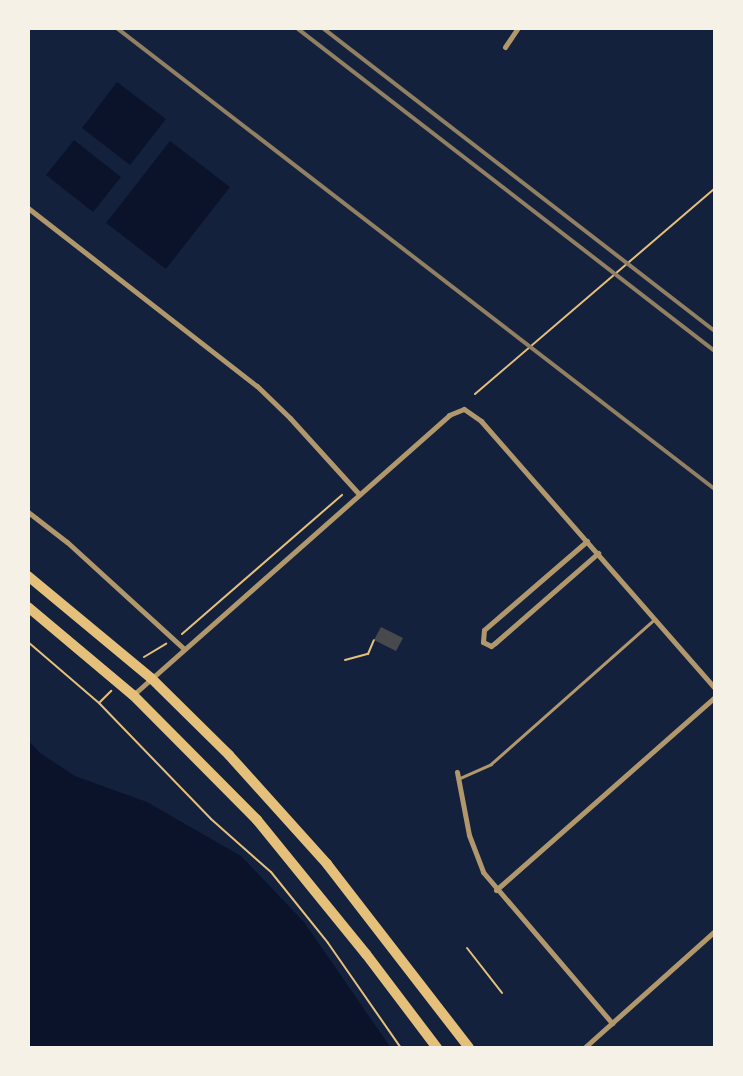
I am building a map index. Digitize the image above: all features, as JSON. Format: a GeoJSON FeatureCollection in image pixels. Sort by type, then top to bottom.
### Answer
{"type":"FeatureCollection","features":[{"type":"Feature","properties":{"kind":"highway"},"geometry":{"type":"LineString","coordinates":[[28,576],[151,678],[229,755],[327,864],[469,1048]]}},
{"type":"Feature","properties":{"kind":"highway"},"geometry":{"type":"LineString","coordinates":[[28,607],[133,695],[257,820],[366,954],[437,1048]]}},
{"type":"Feature","properties":{"kind":"street"},"geometry":{"type":"LineString","coordinates":[[505,47],[518,28]]}},
{"type":"Feature","properties":{"kind":"street"},"geometry":{"type":"LineString","coordinates":[[28,208],[257,386],[359,494]]}},
{"type":"Feature","properties":{"kind":"street"},"geometry":{"type":"LineString","coordinates":[[133,695],[183,648],[458,410],[469,411],[598,553],[715,688]]}},
{"type":"Feature","properties":{"kind":"street"},"geometry":{"type":"LineString","coordinates":[[28,512],[67,542],[183,648]]}},
{"type":"Feature","properties":{"kind":"street"},"geometry":{"type":"LineString","coordinates":[[587,541],[484,630],[482,642],[491,646],[495,643],[598,553]]}},
{"type":"Feature","properties":{"kind":"street"},"geometry":{"type":"LineString","coordinates":[[496,890],[715,697]]}},
{"type":"Feature","properties":{"kind":"street"},"geometry":{"type":"LineString","coordinates":[[457,775],[474,852],[496,890],[612,1023]]}},
{"type":"Feature","properties":{"kind":"street"},"geometry":{"type":"LineString","coordinates":[[584,1048],[715,931]]}},
{"type":"Feature","properties":{"kind":"lane"},"geometry":{"type":"LineString","coordinates":[[457,775],[491,764],[656,619]]}},
{"type":"Feature","properties":{"kind":"path"},"geometry":{"type":"LineString","coordinates":[[475,394],[715,188]]}},
{"type":"Feature","properties":{"kind":"path"},"geometry":{"type":"LineString","coordinates":[[188,631],[342,495]]}},
{"type":"Feature","properties":{"kind":"path"},"geometry":{"type":"LineString","coordinates":[[345,660],[368,654],[374,640]]}},
{"type":"Feature","properties":{"kind":"path"},"geometry":{"type":"LineString","coordinates":[[28,642],[99,703],[211,819],[271,872],[328,943],[401,1048]]}},
{"type":"Feature","properties":{"kind":"path"},"geometry":{"type":"LineString","coordinates":[[467,948],[502,993]]}},
{"type":"Feature","properties":{"kind":"water"},"geometry":{"type":"Polygon","coordinates":[[[117,82],[166,119],[130,165],[82,128],[117,82]]]}},
{"type":"Feature","properties":{"kind":"water"},"geometry":{"type":"Polygon","coordinates":[[[74,140],[121,177],[93,212],[46,175],[74,140]]]}},
{"type":"Feature","properties":{"kind":"water"},"geometry":{"type":"Polygon","coordinates":[[[170,141],[230,187],[166,269],[106,223],[170,141]]]}},
{"type":"Feature","properties":{"kind":"water"},"geometry":{"type":"Polygon","coordinates":[[[28,740],[40,753],[75,776],[147,802],[241,856],[304,922],[391,1048],[28,1048],[28,740]]]}},
{"type":"Feature","properties":{"kind":"building"},"geometry":{"type":"Polygon","coordinates":[[[381,627],[403,638],[396,651],[374,640],[381,627]]]}},
{"type":"Feature","properties":{"kind":"railway"},"geometry":{"type":"LineString","coordinates":[[117,28],[715,489]]}},
{"type":"Feature","properties":{"kind":"railway"},"geometry":{"type":"LineString","coordinates":[[297,28],[715,351]]}},
{"type":"Feature","properties":{"kind":"railway"},"geometry":{"type":"LineString","coordinates":[[323,28],[715,331]]}}]}
